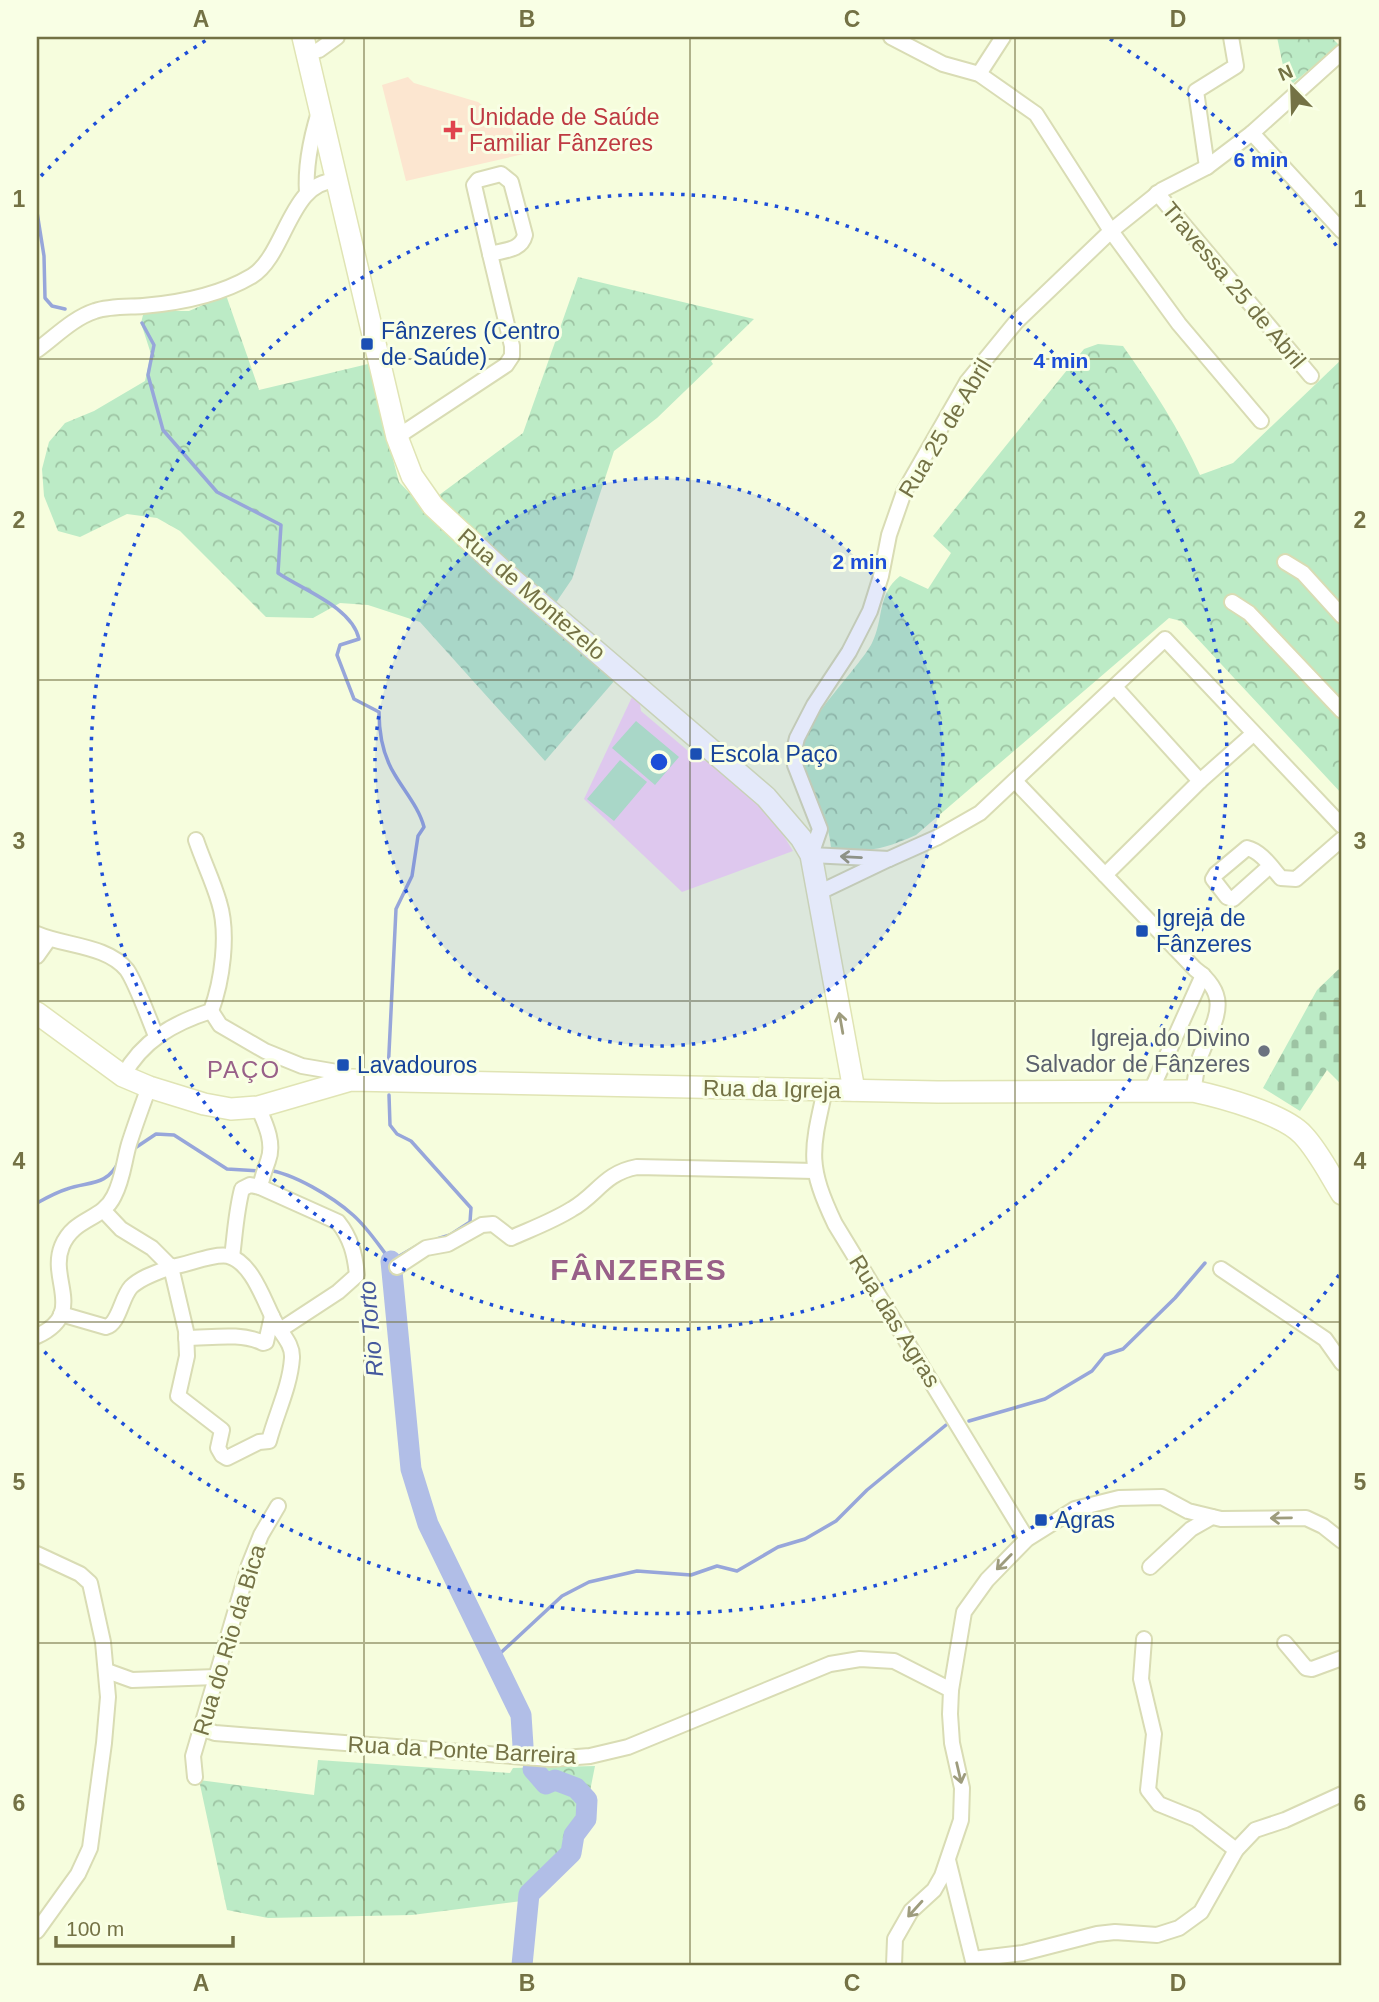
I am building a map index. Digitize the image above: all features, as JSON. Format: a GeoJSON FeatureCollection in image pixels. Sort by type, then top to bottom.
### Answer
{"type":"FeatureCollection","features":[{"type":"Feature","properties":{"kind":"street"},"geometry":{"type":"LineString","coordinates":[[305,45],[319,50],[337,37]]}},
{"type":"Feature","properties":{"kind":"street"},"geometry":{"type":"LineString","coordinates":[[891,37],[943,64],[979,74],[1036,114],[1111,231],[1180,324],[1261,421]]}},
{"type":"Feature","properties":{"kind":"street"},"geometry":{"type":"LineString","coordinates":[[979,74],[1003,37]]}},
{"type":"Feature","properties":{"kind":"street"},"geometry":{"type":"LineString","coordinates":[[1207,167],[1196,92],[1236,66],[1231,37]]}},
{"type":"Feature","properties":{"kind":"street","name":"Rua de Montezelo"},"geometry":{"type":"LineString","coordinates":[[305,45],[397,437],[412,476],[433,506],[505,573],[766,797],[787,821],[811,855],[853,1090]]}},
{"type":"Feature","properties":{"kind":"street","name":"Rua 25 de Abril"},"geometry":{"type":"LineString","coordinates":[[811,855],[820,829],[794,765],[797,737],[849,652],[870,611],[881,576],[889,535],[904,492],[961,393],[990,351],[1016,322],[1111,231],[1157,193],[1207,167],[1252,133],[1342,52]]}},
{"type":"Feature","properties":{"kind":"street"},"geometry":{"type":"LineString","coordinates":[[307,193],[306,178],[312,133],[320,107]]}},
{"type":"Feature","properties":{"kind":"street"},"geometry":{"type":"LineString","coordinates":[[1252,133],[1340,225]]}},
{"type":"Feature","properties":{"kind":"street"},"geometry":{"type":"LineString","coordinates":[[397,437],[506,365],[512,356],[512,346],[474,191],[478,180],[501,174],[511,182],[525,235],[523,243],[518,247],[490,254]]}},
{"type":"Feature","properties":{"kind":"street"},"geometry":{"type":"LineString","coordinates":[[37,350],[80,318],[96,310],[172,303],[217,291],[255,274],[307,193],[320,182],[337,181]]}},
{"type":"Feature","properties":{"kind":"street","name":"Travessa 25 de Abril"},"geometry":{"type":"LineString","coordinates":[[1157,193],[1311,376]]}},
{"type":"Feature","properties":{"kind":"street"},"geometry":{"type":"LineString","coordinates":[[1285,562],[1303,573],[1342,616]]}},
{"type":"Feature","properties":{"kind":"street"},"geometry":{"type":"LineString","coordinates":[[1232,602],[1249,613],[1342,711]]}},
{"type":"Feature","properties":{"kind":"street"},"geometry":{"type":"LineString","coordinates":[[818,893],[980,813],[1165,639],[1342,826]]}},
{"type":"Feature","properties":{"kind":"street"},"geometry":{"type":"LineString","coordinates":[[1115,687],[1200,781]]}},
{"type":"Feature","properties":{"kind":"street"},"geometry":{"type":"LineString","coordinates":[[1105,874],[1200,781],[1253,734]]}},
{"type":"Feature","properties":{"kind":"street"},"geometry":{"type":"LineString","coordinates":[[1015,781],[1211,983],[1219,1002],[1216,1021],[1198,1063],[1193,1091]]}},
{"type":"Feature","properties":{"kind":"street"},"geometry":{"type":"LineString","coordinates":[[1270,866],[1281,878],[1296,879],[1342,839]]}},
{"type":"Feature","properties":{"kind":"street"},"geometry":{"type":"LineString","coordinates":[[195,840],[220,905],[223,930],[219,989],[211,1011]]}},
{"type":"Feature","properties":{"kind":"street"},"geometry":{"type":"LineString","coordinates":[[811,855],[889,859]]}},
{"type":"Feature","properties":{"kind":"street"},"geometry":{"type":"LineString","coordinates":[[37,956],[43,936],[111,957],[127,971],[156,1036]]}},
{"type":"Feature","properties":{"kind":"street"},"geometry":{"type":"LineString","coordinates":[[1150,1093],[1203,975]]}},
{"type":"Feature","properties":{"kind":"street"},"geometry":{"type":"LineString","coordinates":[[123,1076],[132,1059],[156,1036],[211,1011]]}},
{"type":"Feature","properties":{"kind":"street"},"geometry":{"type":"LineString","coordinates":[[211,1011],[220,1025],[265,1051],[302,1066],[337,1072],[351,1080]]}},
{"type":"Feature","properties":{"kind":"street","name":"Rua da Igreja"},"geometry":{"type":"LineString","coordinates":[[37,1013],[123,1076],[204,1104],[231,1109],[258,1107],[351,1080],[825,1090],[1150,1093],[1193,1091],[1214,1095],[1288,1122],[1304,1135],[1342,1194]]}},
{"type":"Feature","properties":{"kind":"street"},"geometry":{"type":"LineString","coordinates":[[302,1066],[307,1092]]}},
{"type":"Feature","properties":{"kind":"street"},"geometry":{"type":"LineString","coordinates":[[37,1336],[58,1322],[61,1314],[64,1292],[59,1272],[60,1249],[69,1231],[85,1219],[104,1211],[114,1196],[128,1145],[149,1087]]}},
{"type":"Feature","properties":{"kind":"street","name":"Rua das Agras"},"geometry":{"type":"LineString","coordinates":[[825,1090],[814,1140],[814,1171],[820,1192],[835,1224],[1027,1539]]}},
{"type":"Feature","properties":{"kind":"street"},"geometry":{"type":"LineString","coordinates":[[232,1257],[242,1189],[264,1171],[270,1134],[258,1107]]}},
{"type":"Feature","properties":{"kind":"street"},"geometry":{"type":"LineString","coordinates":[[397,1267],[426,1248],[448,1244],[482,1225],[493,1224],[511,1238],[574,1209],[600,1184],[624,1169],[637,1167],[814,1171]]}},
{"type":"Feature","properties":{"kind":"street"},"geometry":{"type":"LineString","coordinates":[[264,1171],[338,1222],[349,1238],[357,1275],[338,1292],[280,1330]]}},
{"type":"Feature","properties":{"kind":"street"},"geometry":{"type":"LineString","coordinates":[[61,1314],[110,1327],[123,1298],[132,1286],[142,1279],[171,1267],[187,1265],[216,1255],[232,1257],[246,1269],[258,1286],[272,1316],[290,1344],[292,1356],[287,1383],[268,1441],[259,1442],[227,1458],[218,1448],[222,1430],[178,1396],[187,1356],[186,1338],[171,1267],[152,1248],[121,1229],[104,1211]]}},
{"type":"Feature","properties":{"kind":"street"},"geometry":{"type":"LineString","coordinates":[[1221,1269],[1325,1339],[1342,1363]]}},
{"type":"Feature","properties":{"kind":"street"},"geometry":{"type":"LineString","coordinates":[[186,1338],[226,1336],[263,1343],[266,1342],[272,1316]]}},
{"type":"Feature","properties":{"kind":"street"},"geometry":{"type":"LineString","coordinates":[[894,1965],[895,1939],[911,1912],[934,1890],[942,1876],[961,1821],[962,1788],[952,1743],[951,1690],[964,1612],[987,1580],[1027,1539],[1075,1509],[1119,1497],[1162,1497],[1188,1511],[1221,1519],[1306,1518],[1323,1526],[1342,1541]]}},
{"type":"Feature","properties":{"kind":"street","name":"Rua do Rio da Bica"},"geometry":{"type":"LineString","coordinates":[[195,1777],[193,1756],[249,1565],[261,1535],[278,1506]]}},
{"type":"Feature","properties":{"kind":"street"},"geometry":{"type":"LineString","coordinates":[[1150,1567],[1191,1529],[1212,1517]]}},
{"type":"Feature","properties":{"kind":"street"},"geometry":{"type":"LineString","coordinates":[[37,1554],[80,1574],[90,1583],[103,1642],[108,1697],[90,1848],[78,1874],[37,1931]]}},
{"type":"Feature","properties":{"kind":"street"},"geometry":{"type":"LineString","coordinates":[[1144,1639],[1141,1679],[1154,1734],[1148,1790],[1159,1804],[1196,1819],[1236,1850]]}},
{"type":"Feature","properties":{"kind":"street"},"geometry":{"type":"LineString","coordinates":[[1285,1643],[1306,1668],[1312,1669],[1342,1658]]}},
{"type":"Feature","properties":{"kind":"street","name":"Rua da Ponte Barreira"},"geometry":{"type":"LineString","coordinates":[[201,1728],[215,1733],[551,1759],[590,1756],[628,1747],[830,1664],[860,1659],[894,1661],[951,1690]]}},
{"type":"Feature","properties":{"kind":"street"},"geometry":{"type":"LineString","coordinates":[[107,1671],[132,1680],[216,1677]]}},
{"type":"Feature","properties":{"kind":"street"},"geometry":{"type":"LineString","coordinates":[[948,1859],[973,1962],[1023,1953],[1097,1934],[1115,1932],[1157,1935],[1179,1928],[1201,1912],[1236,1850],[1255,1830],[1285,1820],[1342,1794]]}},
{"type":"Feature","properties":{"kind":"shaded area","name":"Unidade de Saúde Familiar Fânzeres"},"geometry":{"type":"Polygon","coordinates":[[[408,77],[414,83],[478,102],[522,138],[528,153],[406,181],[382,85],[408,77]]]}},
{"type":"Feature","properties":{"kind":"shaded area"},"geometry":{"type":"Polygon","coordinates":[[[632,697],[640,704],[641,711],[700,761],[707,761],[762,808],[793,851],[682,892],[584,799],[632,697]]]}},
{"type":"Feature","properties":{"kind":"green space"},"geometry":{"type":"Polygon","coordinates":[[[1277,37],[1331,37],[1339,45],[1292,84],[1285,75],[1277,37]]]}},
{"type":"Feature","properties":{"kind":"green space"},"geometry":{"type":"Polygon","coordinates":[[[578,277],[754,319],[711,361],[713,364],[657,418],[614,451],[572,579],[553,607],[628,665],[545,761],[420,622],[368,605],[340,603],[313,618],[266,617],[180,531],[157,518],[127,514],[80,537],[58,531],[44,496],[42,469],[49,442],[65,423],[94,411],[145,381],[151,354],[141,323],[144,311],[189,311],[226,295],[259,390],[368,364],[399,482],[423,507],[523,433],[578,277]]]}},
{"type":"Feature","properties":{"kind":"green space"},"geometry":{"type":"Polygon","coordinates":[[[1098,344],[1123,346],[1165,409],[1200,475],[1233,463],[1342,359],[1342,794],[1181,621],[1169,618],[916,835],[875,849],[831,848],[826,823],[803,763],[801,750],[809,727],[872,643],[884,599],[893,583],[900,576],[928,589],[951,553],[933,536],[1084,349],[1098,344]]]}},
{"type":"Feature","properties":{"kind":"green space"},"geometry":{"type":"Polygon","coordinates":[[[636,721],[679,757],[655,785],[612,748],[636,721]]]}},
{"type":"Feature","properties":{"kind":"green space"},"geometry":{"type":"Polygon","coordinates":[[[620,760],[647,782],[614,821],[587,799],[620,760]]]}},
{"type":"Feature","properties":{"kind":"green space"},"geometry":{"type":"Polygon","coordinates":[[[1342,966],[1342,1085],[1327,1070],[1300,1111],[1263,1088],[1317,990],[1342,966]]]}},
{"type":"Feature","properties":{"kind":"green space"},"geometry":{"type":"Polygon","coordinates":[[[318,1760],[510,1773],[513,1768],[595,1766],[587,1806],[547,1879],[522,1896],[522,1901],[412,1915],[268,1918],[227,1910],[199,1780],[314,1795],[318,1760]]]}},
{"type":"Feature","properties":{"kind":"waterway"},"geometry":{"type":"LineString","coordinates":[[37,212],[44,256],[45,298],[52,306],[65,309]]}},
{"type":"Feature","properties":{"kind":"waterway"},"geometry":{"type":"LineString","coordinates":[[142,323],[154,345],[148,375],[163,430],[217,492],[281,525],[278,573],[325,600],[355,628],[359,639],[340,645],[337,655],[354,699],[379,712],[381,737],[387,760],[422,820],[424,827],[418,836],[412,876],[396,909],[388,1073]]}},
{"type":"Feature","properties":{"kind":"waterway"},"geometry":{"type":"LineString","coordinates":[[389,1095],[390,1125],[397,1134],[411,1141],[471,1208],[470,1222],[450,1235],[437,1239]]}},
{"type":"Feature","properties":{"kind":"waterway","name":"Rio Torto"},"geometry":{"type":"LineString","coordinates":[[132,1150],[156,1134],[174,1135],[227,1169],[260,1171]]}},
{"type":"Feature","properties":{"kind":"waterway","name":"Rio Torto"},"geometry":{"type":"LineString","coordinates":[[37,1203],[63,1190],[103,1179],[119,1161]]}},
{"type":"Feature","properties":{"kind":"waterway","name":"Rio Torto"},"geometry":{"type":"LineString","coordinates":[[267,1170],[300,1181],[345,1208],[364,1226],[391,1261],[420,1244]]}},
{"type":"Feature","properties":{"kind":"waterway","name":"Rio Torto"},"geometry":{"type":"LineString","coordinates":[[391,1261],[411,1469],[428,1524],[521,1715],[523,1746]]}},
{"type":"Feature","properties":{"kind":"waterway"},"geometry":{"type":"LineString","coordinates":[[969,1421],[1045,1399],[1092,1371],[1105,1355],[1123,1349],[1175,1298],[1205,1263]]}},
{"type":"Feature","properties":{"kind":"waterway"},"geometry":{"type":"LineString","coordinates":[[494,1659],[562,1596],[589,1582],[637,1571],[691,1575],[717,1566],[737,1571],[778,1547],[805,1539],[836,1521],[867,1490],[946,1425]]}},
{"type":"Feature","properties":{"kind":"waterway","name":"Rio Torto"},"geometry":{"type":"LineString","coordinates":[[522,1965],[529,1894],[571,1853],[574,1835],[586,1819],[587,1800],[576,1788],[555,1780],[546,1784],[533,1769]]}},
{"type":"Feature","properties":{"kind":"place","name":"Unidade de Saúde Familiar Fânzeres"},"geometry":{"type":"Point","coordinates":[453,130]}},
{"type":"Feature","properties":{"kind":"place","name":"Fânzeres (Centro de Saúde)"},"geometry":{"type":"Point","coordinates":[367,344]}},
{"type":"Feature","properties":{"kind":"place","name":"Escola Paço"},"geometry":{"type":"Point","coordinates":[696,754]}},
{"type":"Feature","properties":{"kind":"place","name":"Igreja de Fânzeres"},"geometry":{"type":"Point","coordinates":[1142,931]}},
{"type":"Feature","properties":{"kind":"place","name":"Igreja do Divino Salvador de Fânzeres"},"geometry":{"type":"Point","coordinates":[1264,1051]}},
{"type":"Feature","properties":{"kind":"place","name":"Lavadouros"},"geometry":{"type":"Point","coordinates":[343,1065]}},
{"type":"Feature","properties":{"kind":"place","name":"Agras"},"geometry":{"type":"Point","coordinates":[1041,1520]}},
{"type":"Feature","properties":{"kind":"district","name":"PAÇO"},"geometry":{"type":"Point","coordinates":[244,1070]}},
{"type":"Feature","properties":{"kind":"district","name":"FÂNZERES"},"geometry":{"type":"Point","coordinates":[639,1270]}}]}
